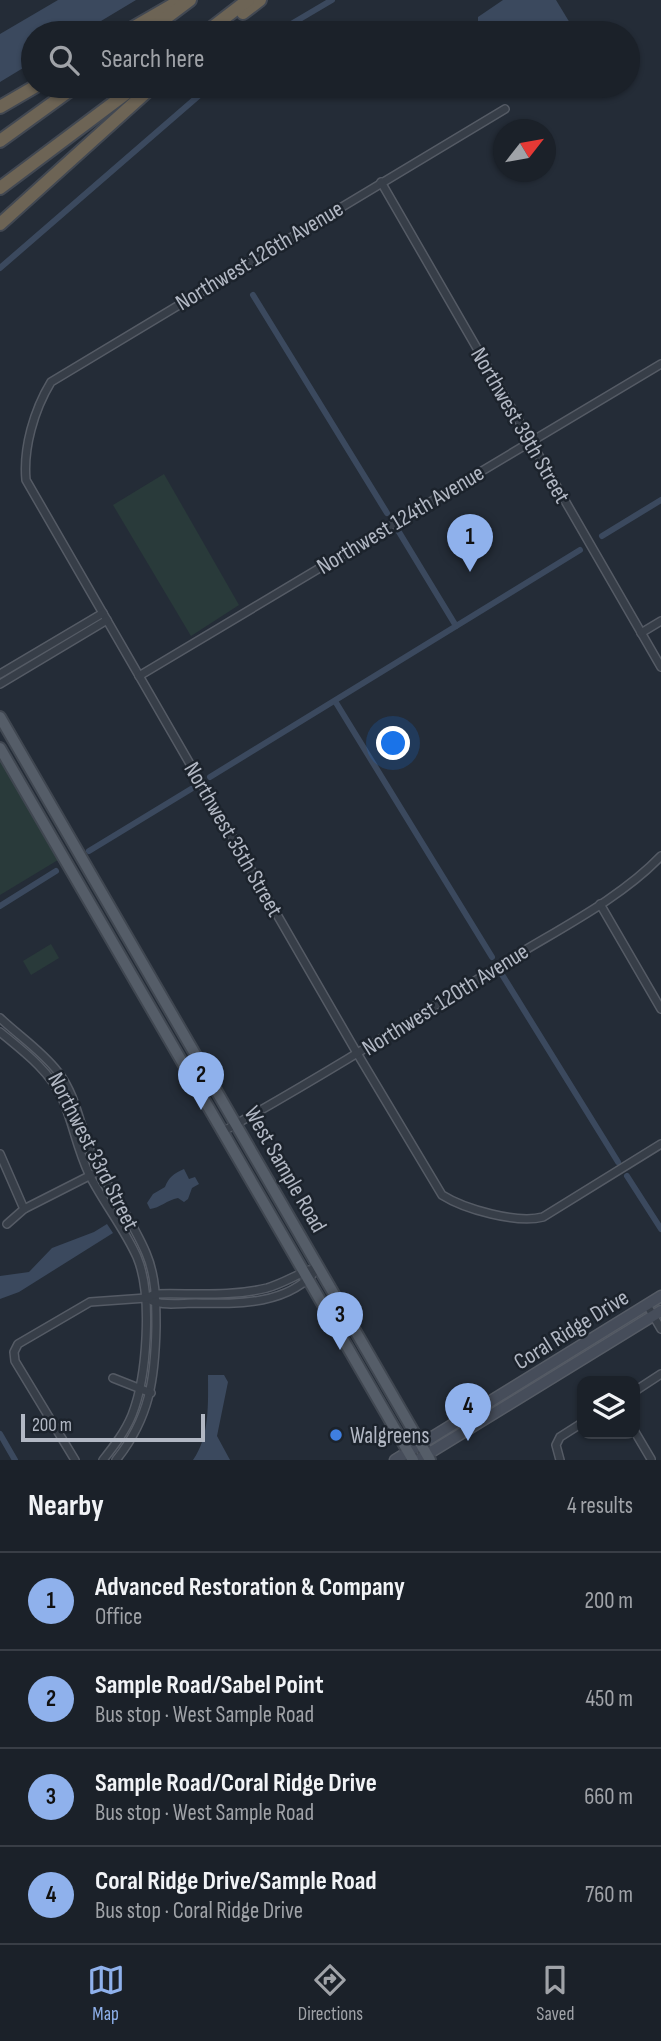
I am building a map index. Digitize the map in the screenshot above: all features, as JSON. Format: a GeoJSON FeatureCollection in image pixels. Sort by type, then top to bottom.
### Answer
{"type":"FeatureCollection","features":[{"type":"Feature","properties":{"kind":"highway"},"geometry":{"type":"LineString","coordinates":[[145,21],[181,0]]}},
{"type":"Feature","properties":{"kind":"highway"},"geometry":{"type":"LineString","coordinates":[[162,21],[190,0]]}},
{"type":"Feature","properties":{"kind":"highway"},"geometry":{"type":"LineString","coordinates":[[221,21],[248,0]]}},
{"type":"Feature","properties":{"kind":"highway"},"geometry":{"type":"LineString","coordinates":[[233,21],[260,0]]}},
{"type":"Feature","properties":{"kind":"highway"},"geometry":{"type":"LineString","coordinates":[[0,107],[21,95]]}},
{"type":"Feature","properties":{"kind":"highway"},"geometry":{"type":"LineString","coordinates":[[0,141],[59,98]]}},
{"type":"Feature","properties":{"kind":"highway"},"geometry":{"type":"LineString","coordinates":[[0,188],[120,98]]}},
{"type":"Feature","properties":{"kind":"highway"},"geometry":{"type":"LineString","coordinates":[[0,224],[140,98]]}},
{"type":"Feature","properties":{"kind":"main road","name":"West Sample Road"},"geometry":{"type":"LineString","coordinates":[[0,717],[421,1444],[425,1458]]}},
{"type":"Feature","properties":{"kind":"main road","name":"West Sample Road"},"geometry":{"type":"LineString","coordinates":[[0,748],[410,1456]]}},
{"type":"Feature","properties":{"kind":"main road","name":"Coral Ridge Drive"},"geometry":{"type":"LineString","coordinates":[[395,1460],[410,1456],[421,1444],[661,1296]]}},
{"type":"Feature","properties":{"kind":"main road","name":"Coral Ridge Drive"},"geometry":{"type":"LineString","coordinates":[[425,1458],[657,1313]]}},
{"type":"Feature","properties":{"kind":"street","name":"Northwest 126th Avenue"},"geometry":{"type":"LineString","coordinates":[[34,421],[44,393],[51,382],[61,374],[505,109]]}},
{"type":"Feature","properties":{"kind":"street","name":"Northwest 39th Street"},"geometry":{"type":"LineString","coordinates":[[381,183],[661,667]]}},
{"type":"Feature","properties":{"kind":"street","name":"Northwest 124th Avenue"},"geometry":{"type":"LineString","coordinates":[[139,676],[661,364]]}},
{"type":"Feature","properties":{"kind":"street","name":"Northwest 35th Street"},"geometry":{"type":"LineString","coordinates":[[34,421],[24,462],[26,480],[442,1195],[457,1203],[533,1220],[543,1217],[661,1144]]}},
{"type":"Feature","properties":{"kind":"street"},"geometry":{"type":"LineString","coordinates":[[0,674],[105,616]]}},
{"type":"Feature","properties":{"kind":"street"},"geometry":{"type":"LineString","coordinates":[[0,684],[105,616]]}},
{"type":"Feature","properties":{"kind":"street"},"geometry":{"type":"LineString","coordinates":[[641,633],[661,621]]}},
{"type":"Feature","properties":{"kind":"street","name":"Northwest 120th Avenue"},"geometry":{"type":"LineString","coordinates":[[222,1132],[600,904],[649,869],[661,856]]}},
{"type":"Feature","properties":{"kind":"street"},"geometry":{"type":"LineString","coordinates":[[600,904],[661,1009]]}},
{"type":"Feature","properties":{"kind":"street","name":"Northwest 33rd Street"},"geometry":{"type":"LineString","coordinates":[[0,1018],[43,1055],[65,1083],[99,1170],[146,1251],[153,1274],[156,1298],[155,1366],[151,1393],[141,1420],[126,1448],[116,1460]]}},
{"type":"Feature","properties":{"kind":"street","name":"Northwest 33rd Street"},"geometry":{"type":"LineString","coordinates":[[0,1032],[35,1062],[56,1088],[79,1152],[142,1272],[146,1298],[144,1366],[140,1389],[132,1415],[118,1441],[103,1460]]}},
{"type":"Feature","properties":{"kind":"street"},"geometry":{"type":"LineString","coordinates":[[56,1088],[65,1083]]}},
{"type":"Feature","properties":{"kind":"street"},"geometry":{"type":"LineString","coordinates":[[0,1154],[24,1209]]}},
{"type":"Feature","properties":{"kind":"street"},"geometry":{"type":"LineString","coordinates":[[7,1224],[24,1209],[99,1170]]}},
{"type":"Feature","properties":{"kind":"street"},"geometry":{"type":"LineString","coordinates":[[75,1460],[15,1361],[14,1352],[18,1345],[90,1301],[156,1298],[243,1304],[271,1298],[318,1267]]}},
{"type":"Feature","properties":{"kind":"street"},"geometry":{"type":"LineString","coordinates":[[647,1305],[657,1313],[661,1329]]}},
{"type":"Feature","properties":{"kind":"street"},"geometry":{"type":"LineString","coordinates":[[640,1388],[661,1374]]}},
{"type":"Feature","properties":{"kind":"street"},"geometry":{"type":"LineString","coordinates":[[113,1378],[151,1393]]}},
{"type":"Feature","properties":{"kind":"street"},"geometry":{"type":"LineString","coordinates":[[560,1460],[556,1445],[560,1437],[577,1426]]}},
{"type":"Feature","properties":{"kind":"street"},"geometry":{"type":"LineString","coordinates":[[639,1439],[651,1459]]}},
{"type":"Feature","properties":{"kind":"shaded area"},"geometry":{"type":"Polygon","coordinates":[[[164,474],[239,605],[191,636],[113,505],[164,474]]]}},
{"type":"Feature","properties":{"kind":"shaded area"},"geometry":{"type":"Polygon","coordinates":[[[0,760],[58,860],[0,895],[0,760]]]}},
{"type":"Feature","properties":{"kind":"shaded area"},"geometry":{"type":"Polygon","coordinates":[[[51,944],[59,958],[31,975],[23,961],[51,944]]]}},
{"type":"Feature","properties":{"kind":"water"},"geometry":{"type":"Polygon","coordinates":[[[58,0],[136,0],[101,21],[22,21],[58,0]]]}},
{"type":"Feature","properties":{"kind":"water"},"geometry":{"type":"Polygon","coordinates":[[[503,0],[556,0],[569,21],[478,21],[478,17],[503,0]]]}},
{"type":"Feature","properties":{"kind":"water"},"geometry":{"type":"Polygon","coordinates":[[[21,22],[21,69],[0,82],[0,34],[21,22]]]}},
{"type":"Feature","properties":{"kind":"water"},"geometry":{"type":"Polygon","coordinates":[[[184,1169],[189,1179],[195,1177],[199,1184],[192,1188],[188,1199],[184,1202],[178,1198],[174,1199],[150,1209],[147,1203],[153,1194],[184,1169]]]}},
{"type":"Feature","properties":{"kind":"water"},"geometry":{"type":"Polygon","coordinates":[[[107,1224],[113,1233],[19,1292],[0,1299],[0,1276],[29,1272],[52,1248],[94,1232],[107,1224]]]}},
{"type":"Feature","properties":{"kind":"water"},"geometry":{"type":"Polygon","coordinates":[[[208,1375],[224,1375],[228,1382],[217,1436],[230,1460],[193,1460],[203,1441],[205,1430],[208,1375]]]}},
{"type":"Feature","properties":{"kind":"waterway"},"geometry":{"type":"LineString","coordinates":[[296,21],[332,0]]}},
{"type":"Feature","properties":{"kind":"waterway"},"geometry":{"type":"LineString","coordinates":[[0,268],[196,98]]}},
{"type":"Feature","properties":{"kind":"waterway"},"geometry":{"type":"LineString","coordinates":[[253,295],[387,513]]}},
{"type":"Feature","properties":{"kind":"waterway"},"geometry":{"type":"LineString","coordinates":[[602,536],[661,500]]}},
{"type":"Feature","properties":{"kind":"waterway"},"geometry":{"type":"LineString","coordinates":[[399,532],[456,626]]}},
{"type":"Feature","properties":{"kind":"waterway"},"geometry":{"type":"LineString","coordinates":[[210,777],[580,550]]}},
{"type":"Feature","properties":{"kind":"waterway"},"geometry":{"type":"LineString","coordinates":[[335,701],[492,957]]}},
{"type":"Feature","properties":{"kind":"waterway"},"geometry":{"type":"LineString","coordinates":[[89,851],[191,789]]}},
{"type":"Feature","properties":{"kind":"waterway"},"geometry":{"type":"LineString","coordinates":[[0,906],[56,871]]}},
{"type":"Feature","properties":{"kind":"waterway"},"geometry":{"type":"LineString","coordinates":[[501,973],[618,1162]]}},
{"type":"Feature","properties":{"kind":"waterway"},"geometry":{"type":"LineString","coordinates":[[627,1176],[661,1229]]}},
{"type":"Feature","properties":{"kind":"waterway"},"geometry":{"type":"LineString","coordinates":[[0,1434],[15,1460]]}},
{"type":"Feature","properties":{"kind":"place","name":"Advanced Restoration & Company"},"geometry":{"type":"Point","coordinates":[470,572]}},
{"type":"Feature","properties":{"kind":"place","name":"Sample Road/Sabel Point"},"geometry":{"type":"Point","coordinates":[201,1110]}},
{"type":"Feature","properties":{"kind":"place","name":"Sample Road/Coral Ridge Drive"},"geometry":{"type":"Point","coordinates":[340,1350]}},
{"type":"Feature","properties":{"kind":"place","name":"Walgreens"},"geometry":{"type":"Point","coordinates":[336,1435]}},
{"type":"Feature","properties":{"kind":"place","name":"Coral Ridge Drive/Sample Road"},"geometry":{"type":"Point","coordinates":[468,1441]}}]}
